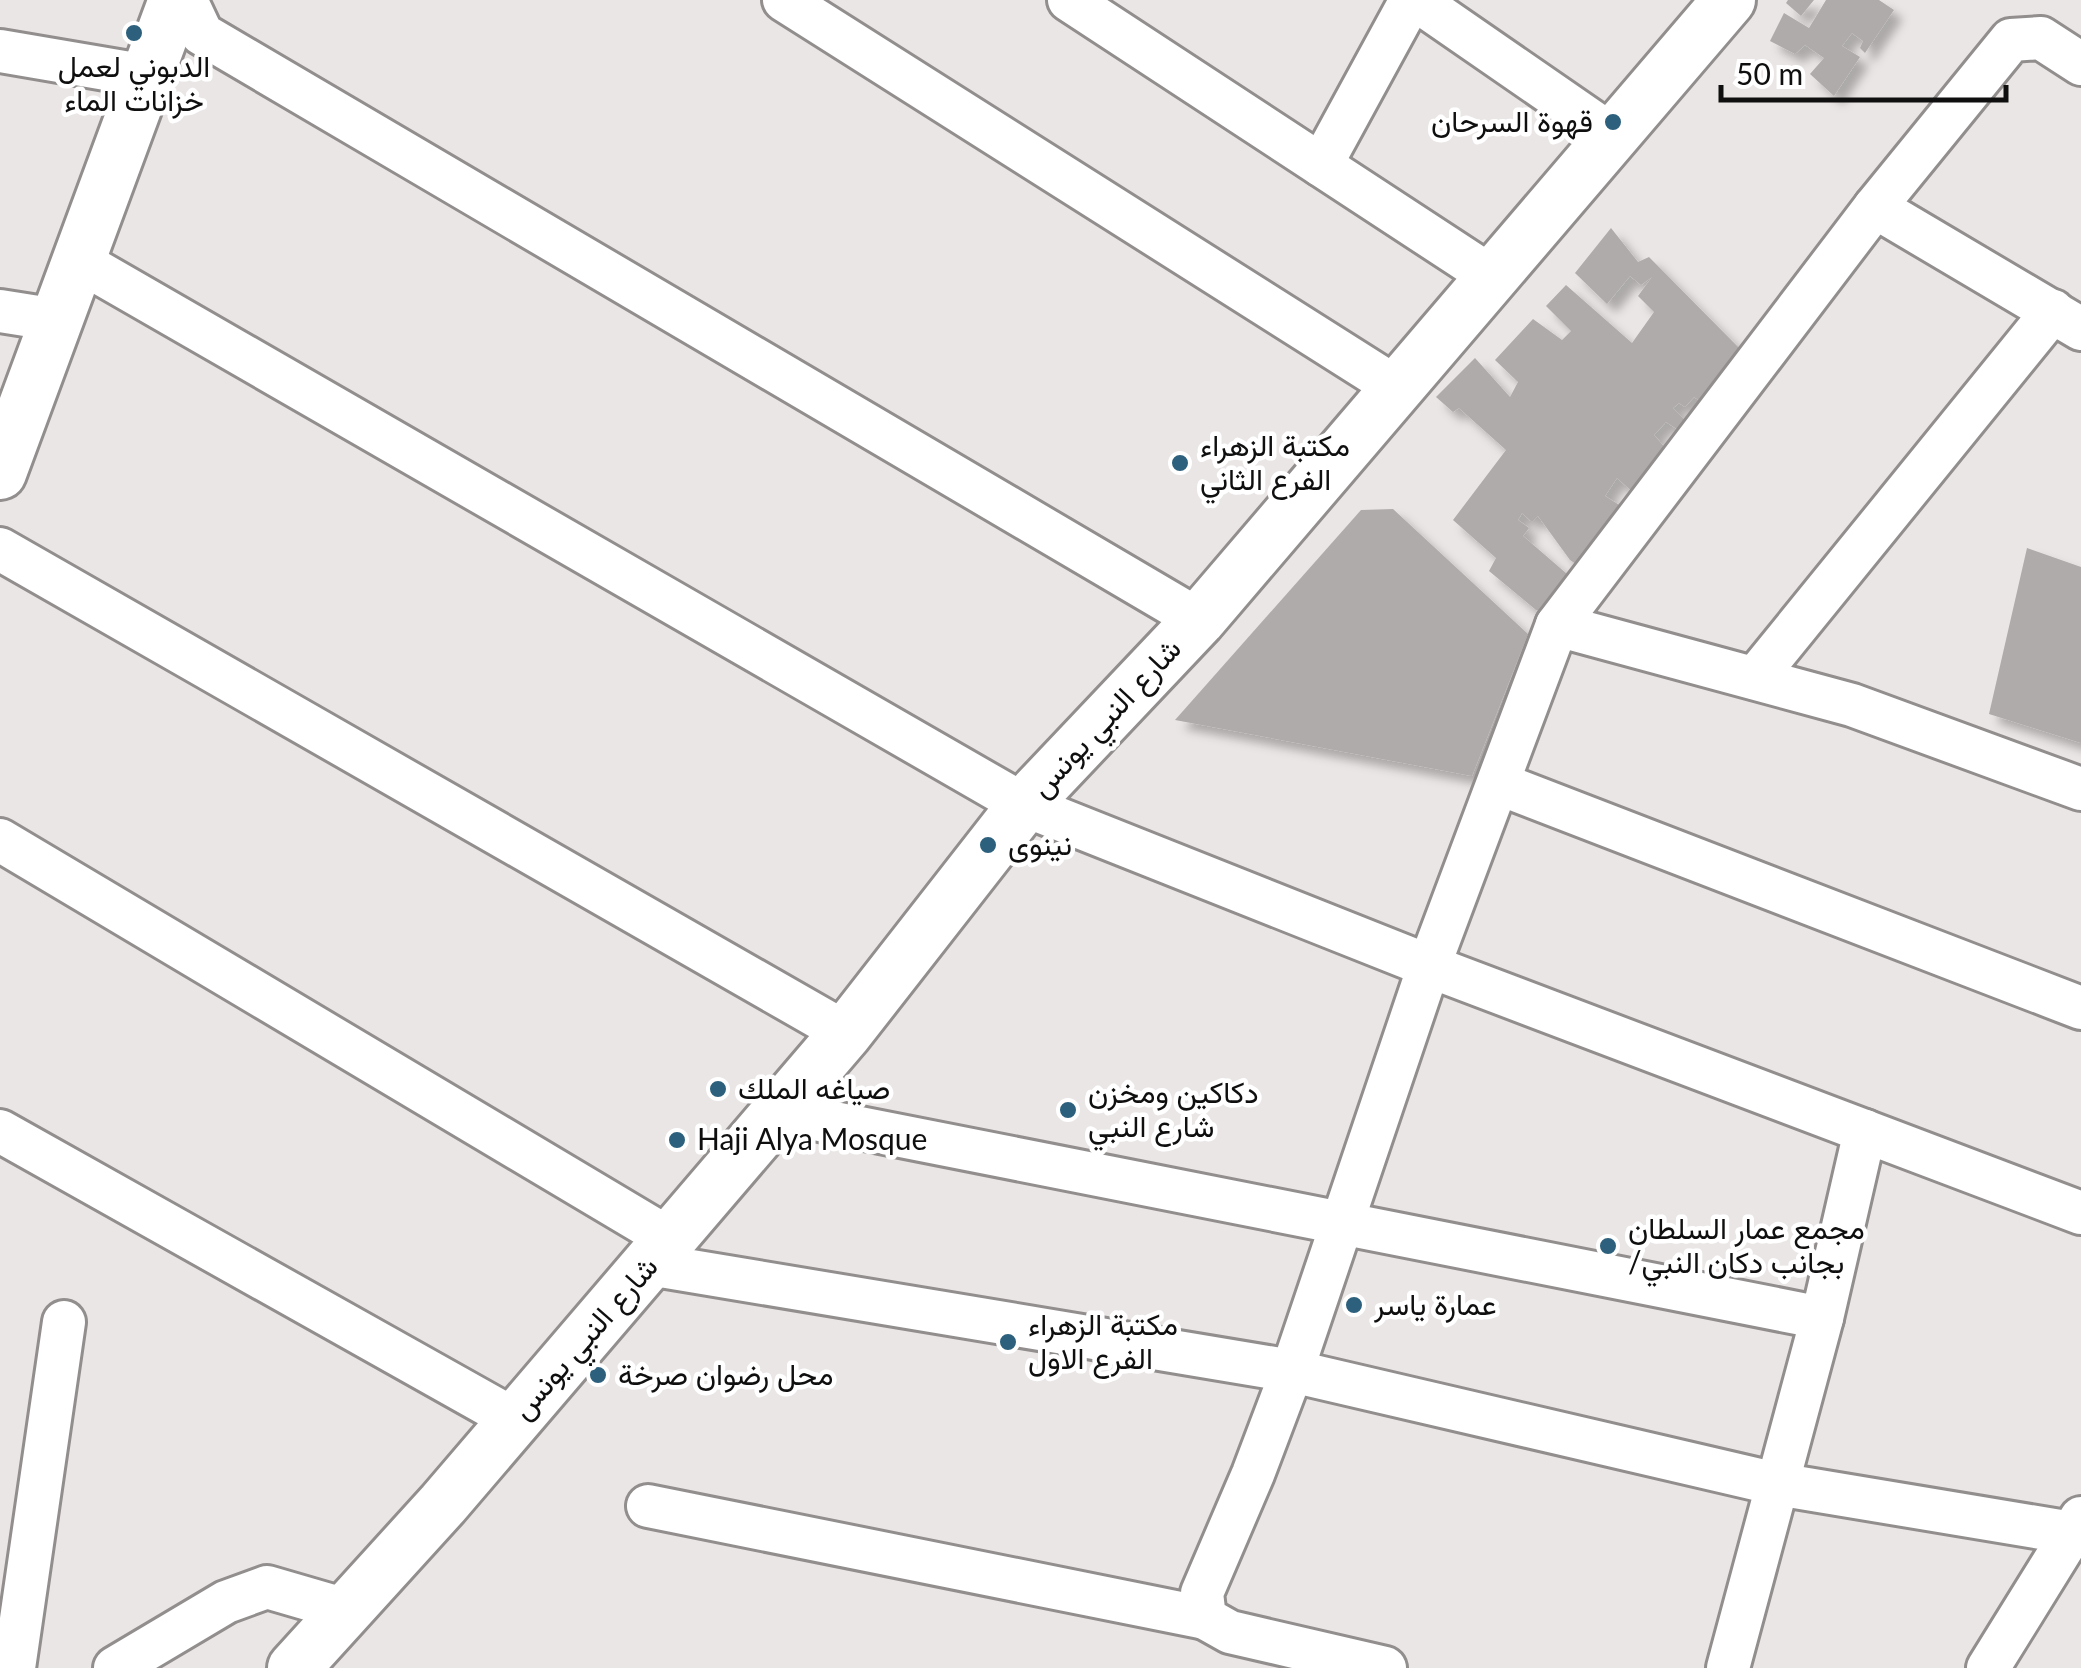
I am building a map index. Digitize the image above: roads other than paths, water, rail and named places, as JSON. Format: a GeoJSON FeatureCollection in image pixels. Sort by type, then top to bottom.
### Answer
{"type":"FeatureCollection","features":[{"type":"Feature","properties":{"kind":"street"},"geometry":{"type":"LineString","coordinates":[[0,473],[175,0]]}},
{"type":"Feature","properties":{"kind":"street"},"geometry":{"type":"LineString","coordinates":[[186,0],[202,34],[1199,620]]}},
{"type":"Feature","properties":{"kind":"street"},"geometry":{"type":"LineString","coordinates":[[784,0],[837,14],[1397,388]]}},
{"type":"Feature","properties":{"kind":"street"},"geometry":{"type":"LineString","coordinates":[[1069,0],[1492,278]]}},
{"type":"Feature","properties":{"kind":"street"},"geometry":{"type":"LineString","coordinates":[[1321,165],[1414,0],[1612,136]]}},
{"type":"Feature","properties":{"kind":"street","name":"شارع النبي يونس"},"geometry":{"type":"LineString","coordinates":[[294,1668],[515,1420],[846,1033],[1024,805],[1199,620],[1729,0]]}},
{"type":"Feature","properties":{"kind":"street"},"geometry":{"type":"LineString","coordinates":[[1205,1618],[1202,1593],[1292,1371],[1429,966],[1557,625],[1875,207],[2011,40],[2041,38],[2081,64]]}},
{"type":"Feature","properties":{"kind":"street"},"geometry":{"type":"LineString","coordinates":[[0,51],[147,76]]}},
{"type":"Feature","properties":{"kind":"street"},"geometry":{"type":"LineString","coordinates":[[1755,678],[2067,320],[1875,207]]}},
{"type":"Feature","properties":{"kind":"street"},"geometry":{"type":"LineString","coordinates":[[79,262],[1024,805],[1429,966],[2081,1213]]}},
{"type":"Feature","properties":{"kind":"street"},"geometry":{"type":"LineString","coordinates":[[0,310],[57,320]]}},
{"type":"Feature","properties":{"kind":"street"},"geometry":{"type":"LineString","coordinates":[[0,549],[846,1033]]}},
{"type":"Feature","properties":{"kind":"street"},"geometry":{"type":"LineString","coordinates":[[1557,625],[1852,705],[2081,790]]}},
{"type":"Feature","properties":{"kind":"street"},"geometry":{"type":"LineString","coordinates":[[1500,784],[2081,1008]]}},
{"type":"Feature","properties":{"kind":"street"},"geometry":{"type":"LineString","coordinates":[[0,840],[659,1251],[1292,1371],[1777,1484],[2076,1526],[1988,1668]]}},
{"type":"Feature","properties":{"kind":"street"},"geometry":{"type":"LineString","coordinates":[[778,1112],[1822,1318]]}},
{"type":"Feature","properties":{"kind":"street"},"geometry":{"type":"LineString","coordinates":[[0,1131],[515,1420]]}},
{"type":"Feature","properties":{"kind":"street"},"geometry":{"type":"LineString","coordinates":[[1728,1668],[1822,1318],[1865,1131]]}},
{"type":"Feature","properties":{"kind":"street"},"geometry":{"type":"LineString","coordinates":[[14,1668],[64,1322]]}},
{"type":"Feature","properties":{"kind":"street"},"geometry":{"type":"LineString","coordinates":[[648,1506],[1205,1618],[1230,1632],[1385,1668]]}},
{"type":"Feature","properties":{"kind":"street"},"geometry":{"type":"LineString","coordinates":[[116,1668],[226,1602],[267,1588],[346,1610]]}},
{"type":"Feature","properties":{"kind":"place","name":"الدبوني لعمل خزانات الماء"},"geometry":{"type":"Point","coordinates":[134,33]}},
{"type":"Feature","properties":{"kind":"place","name":"قهوة السرحان"},"geometry":{"type":"Point","coordinates":[1613,122]}},
{"type":"Feature","properties":{"kind":"place","name":"مكتبة الزهراء الفرع الثاني"},"geometry":{"type":"Point","coordinates":[1180,463]}},
{"type":"Feature","properties":{"kind":"place","name":"نينوى"},"geometry":{"type":"Point","coordinates":[988,845]}},
{"type":"Feature","properties":{"kind":"place","name":"صياغه الملك"},"geometry":{"type":"Point","coordinates":[718,1089]}},
{"type":"Feature","properties":{"kind":"place","name":"دكاكين ومخزن شارع النبي"},"geometry":{"type":"Point","coordinates":[1068,1110]}},
{"type":"Feature","properties":{"kind":"place","name":"Haji Alya Mosque"},"geometry":{"type":"Point","coordinates":[677,1140]}},
{"type":"Feature","properties":{"kind":"place","name":"مجمع عمار السلطان /بجانب دكان النبي"},"geometry":{"type":"Point","coordinates":[1608,1246]}},
{"type":"Feature","properties":{"kind":"place","name":"عمارة ياسر"},"geometry":{"type":"Point","coordinates":[1354,1305]}},
{"type":"Feature","properties":{"kind":"place","name":"مكتبة الزهراء الفرع الاول"},"geometry":{"type":"Point","coordinates":[1008,1342]}},
{"type":"Feature","properties":{"kind":"place","name":"محل رضوان صرخة"},"geometry":{"type":"Point","coordinates":[598,1375]}}]}
